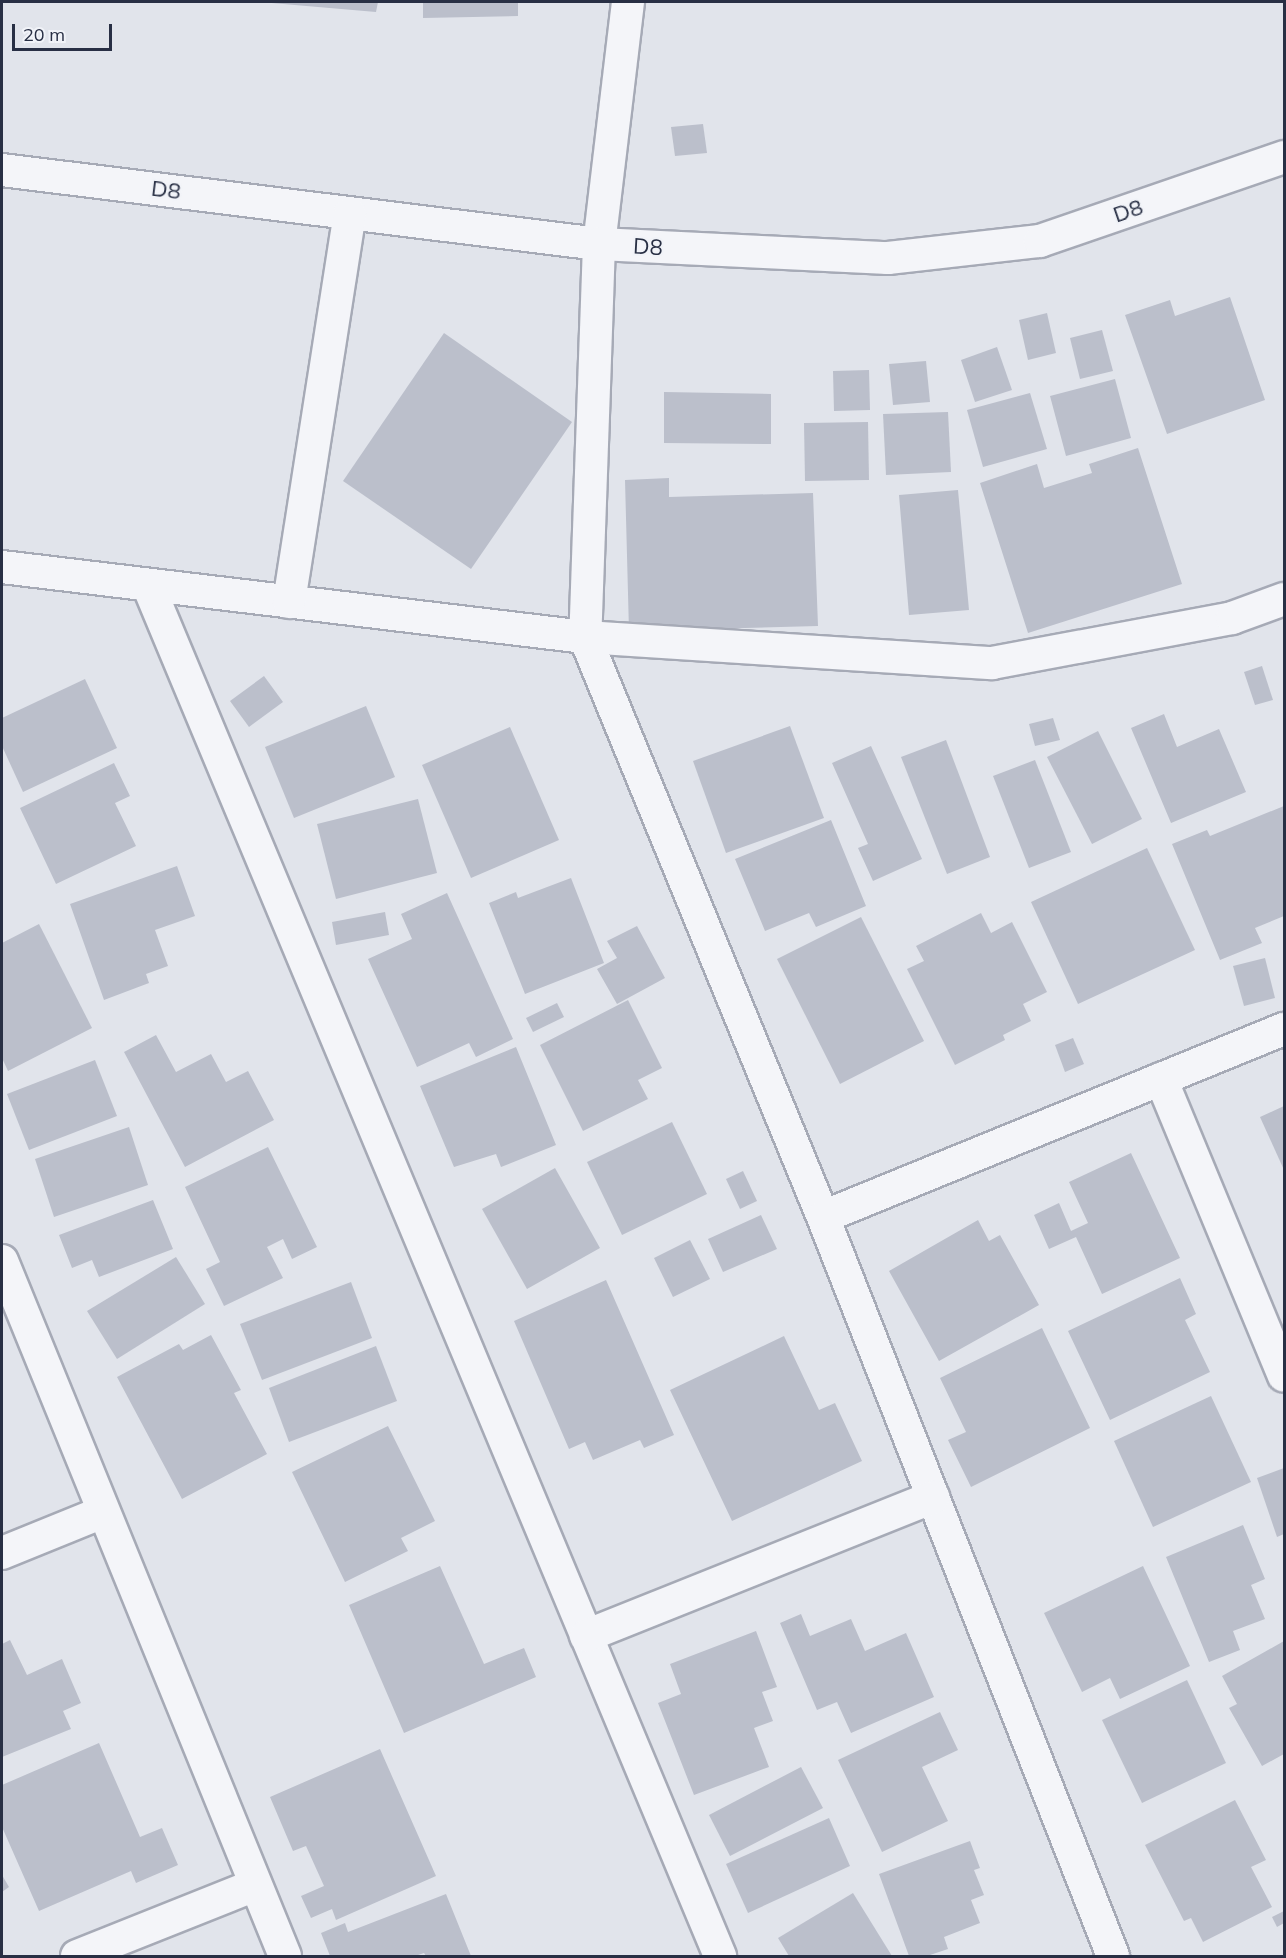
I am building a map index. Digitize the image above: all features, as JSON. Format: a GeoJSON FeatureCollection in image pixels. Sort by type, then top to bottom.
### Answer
{"type":"FeatureCollection","features":[{"type":"Feature","properties":{"kind":"street"},"geometry":{"type":"LineString","coordinates":[[628,2],[599,244],[585,637],[823,1216],[1113,1956]]}},
{"type":"Feature","properties":{"kind":"street","name":"D8"},"geometry":{"type":"LineString","coordinates":[[2,170],[599,244],[888,258],[1040,241],[1284,157]]}},
{"type":"Feature","properties":{"kind":"street"},"geometry":{"type":"LineString","coordinates":[[289,602],[350,214]]}},
{"type":"Feature","properties":{"kind":"street"},"geometry":{"type":"LineString","coordinates":[[2,567],[585,637],[992,663],[1232,618],[1284,599]]}},
{"type":"Feature","properties":{"kind":"street"},"geometry":{"type":"LineString","coordinates":[[148,585],[720,1956]]}},
{"type":"Feature","properties":{"kind":"street"},"geometry":{"type":"LineString","coordinates":[[823,1216],[1284,1029]]}},
{"type":"Feature","properties":{"kind":"street"},"geometry":{"type":"LineString","coordinates":[[1161,1079],[1284,1376]]}},
{"type":"Feature","properties":{"kind":"street"},"geometry":{"type":"LineString","coordinates":[[2,1261],[285,1956]]}},
{"type":"Feature","properties":{"kind":"street"},"geometry":{"type":"LineString","coordinates":[[586,1636],[933,1497]]}},
{"type":"Feature","properties":{"kind":"street"},"geometry":{"type":"LineString","coordinates":[[2,1553],[103,1512]]}},
{"type":"Feature","properties":{"kind":"street"},"geometry":{"type":"LineString","coordinates":[[77,1956],[255,1885]]}},
{"type":"Feature","properties":{"kind":"building"},"geometry":{"type":"Polygon","coordinates":[[[260,2],[378,2],[376,12],[260,2]]]}},
{"type":"Feature","properties":{"kind":"building"},"geometry":{"type":"Polygon","coordinates":[[[423,2],[518,2],[518,16],[423,18],[423,2]]]}},
{"type":"Feature","properties":{"kind":"building"},"geometry":{"type":"Polygon","coordinates":[[[703,124],[707,153],[675,156],[671,127],[703,124]]]}},
{"type":"Feature","properties":{"kind":"building"},"geometry":{"type":"Polygon","coordinates":[[[1230,297],[1265,400],[1167,434],[1125,315],[1170,300],[1175,316],[1230,297]]]}},
{"type":"Feature","properties":{"kind":"building"},"geometry":{"type":"Polygon","coordinates":[[[1047,313],[1056,353],[1028,360],[1019,320],[1047,313]]]}},
{"type":"Feature","properties":{"kind":"building"},"geometry":{"type":"Polygon","coordinates":[[[1102,330],[1113,371],[1080,379],[1070,338],[1102,330]]]}},
{"type":"Feature","properties":{"kind":"building"},"geometry":{"type":"Polygon","coordinates":[[[444,333],[572,422],[471,569],[343,481],[444,333]]]}},
{"type":"Feature","properties":{"kind":"building"},"geometry":{"type":"Polygon","coordinates":[[[997,347],[1012,390],[975,402],[961,360],[997,347]]]}},
{"type":"Feature","properties":{"kind":"building"},"geometry":{"type":"Polygon","coordinates":[[[926,361],[930,402],[893,405],[889,364],[926,361]]]}},
{"type":"Feature","properties":{"kind":"building"},"geometry":{"type":"Polygon","coordinates":[[[869,370],[870,410],[834,411],[833,371],[869,370]]]}},
{"type":"Feature","properties":{"kind":"building"},"geometry":{"type":"Polygon","coordinates":[[[1115,379],[1131,438],[1066,456],[1050,396],[1115,379]]]}},
{"type":"Feature","properties":{"kind":"building"},"geometry":{"type":"Polygon","coordinates":[[[664,392],[771,394],[771,444],[664,443],[664,392]]]}},
{"type":"Feature","properties":{"kind":"building"},"geometry":{"type":"Polygon","coordinates":[[[1030,393],[1047,449],[983,467],[967,410],[1030,393]]]}},
{"type":"Feature","properties":{"kind":"building"},"geometry":{"type":"Polygon","coordinates":[[[948,412],[951,472],[886,475],[883,414],[948,412]]]}},
{"type":"Feature","properties":{"kind":"building"},"geometry":{"type":"Polygon","coordinates":[[[868,422],[869,480],[805,481],[804,423],[868,422]]]}},
{"type":"Feature","properties":{"kind":"building"},"geometry":{"type":"Polygon","coordinates":[[[1138,448],[1182,584],[1028,633],[980,483],[1037,464],[1044,488],[1092,473],[1089,464],[1138,448]]]}},
{"type":"Feature","properties":{"kind":"building"},"geometry":{"type":"Polygon","coordinates":[[[669,478],[669,497],[813,493],[818,626],[629,631],[625,480],[669,478]]]}},
{"type":"Feature","properties":{"kind":"building"},"geometry":{"type":"Polygon","coordinates":[[[958,490],[969,610],[909,615],[899,495],[958,490]]]}},
{"type":"Feature","properties":{"kind":"building"},"geometry":{"type":"Polygon","coordinates":[[[1262,666],[1273,700],[1255,705],[1244,672],[1262,666]]]}},
{"type":"Feature","properties":{"kind":"building"},"geometry":{"type":"Polygon","coordinates":[[[264,676],[283,702],[249,727],[230,701],[264,676]]]}},
{"type":"Feature","properties":{"kind":"building"},"geometry":{"type":"Polygon","coordinates":[[[85,679],[117,748],[23,792],[2,746],[2,718],[85,679]]]}},
{"type":"Feature","properties":{"kind":"building"},"geometry":{"type":"Polygon","coordinates":[[[366,706],[395,777],[294,818],[265,747],[366,706]]]}},
{"type":"Feature","properties":{"kind":"building"},"geometry":{"type":"Polygon","coordinates":[[[1164,714],[1177,747],[1219,729],[1246,792],[1171,823],[1131,728],[1164,714]]]}},
{"type":"Feature","properties":{"kind":"building"},"geometry":{"type":"Polygon","coordinates":[[[1053,718],[1060,740],[1035,746],[1029,724],[1053,718]]]}},
{"type":"Feature","properties":{"kind":"building"},"geometry":{"type":"Polygon","coordinates":[[[790,726],[824,818],[726,853],[693,761],[790,726]]]}},
{"type":"Feature","properties":{"kind":"building"},"geometry":{"type":"Polygon","coordinates":[[[510,727],[559,840],[471,878],[422,765],[510,727]]]}},
{"type":"Feature","properties":{"kind":"building"},"geometry":{"type":"Polygon","coordinates":[[[1098,731],[1142,819],[1092,844],[1047,757],[1098,731]]]}},
{"type":"Feature","properties":{"kind":"building"},"geometry":{"type":"Polygon","coordinates":[[[946,740],[990,857],[947,874],[901,757],[946,740]]]}},
{"type":"Feature","properties":{"kind":"building"},"geometry":{"type":"Polygon","coordinates":[[[871,746],[922,859],[873,881],[858,848],[868,844],[832,763],[871,746]]]}},
{"type":"Feature","properties":{"kind":"building"},"geometry":{"type":"Polygon","coordinates":[[[1035,760],[1071,852],[1029,868],[993,776],[1035,760]]]}},
{"type":"Feature","properties":{"kind":"building"},"geometry":{"type":"Polygon","coordinates":[[[114,763],[130,796],[115,803],[136,846],[56,884],[20,808],[114,763]]]}},
{"type":"Feature","properties":{"kind":"building"},"geometry":{"type":"Polygon","coordinates":[[[418,799],[437,873],[336,899],[317,824],[418,799]]]}},
{"type":"Feature","properties":{"kind":"building"},"geometry":{"type":"Polygon","coordinates":[[[1284,806],[1284,916],[1255,928],[1262,943],[1220,960],[1172,844],[1207,830],[1210,836],[1284,806]]]}},
{"type":"Feature","properties":{"kind":"building"},"geometry":{"type":"Polygon","coordinates":[[[831,820],[866,906],[816,927],[809,913],[765,931],[735,859],[831,820]]]}},
{"type":"Feature","properties":{"kind":"building"},"geometry":{"type":"Polygon","coordinates":[[[1147,848],[1195,950],[1078,1004],[1031,902],[1147,848]]]}},
{"type":"Feature","properties":{"kind":"building"},"geometry":{"type":"Polygon","coordinates":[[[177,866],[195,916],[155,930],[168,966],[146,974],[149,983],[104,1000],[70,904],[177,866]]]}},
{"type":"Feature","properties":{"kind":"building"},"geometry":{"type":"Polygon","coordinates":[[[571,878],[604,963],[525,994],[489,903],[516,892],[518,898],[571,878]]]}},
{"type":"Feature","properties":{"kind":"building"},"geometry":{"type":"Polygon","coordinates":[[[447,893],[513,1039],[476,1057],[469,1043],[417,1067],[368,959],[412,939],[401,914],[447,893]]]}},
{"type":"Feature","properties":{"kind":"building"},"geometry":{"type":"Polygon","coordinates":[[[385,912],[389,935],[336,945],[332,922],[385,912]]]}},
{"type":"Feature","properties":{"kind":"building"},"geometry":{"type":"Polygon","coordinates":[[[981,913],[991,933],[1012,922],[1047,992],[1023,1004],[1031,1021],[1003,1035],[1005,1040],[955,1065],[907,969],[924,961],[916,946],[981,913]]]}},
{"type":"Feature","properties":{"kind":"building"},"geometry":{"type":"Polygon","coordinates":[[[861,917],[924,1041],[840,1084],[777,959],[861,917]]]}},
{"type":"Feature","properties":{"kind":"building"},"geometry":{"type":"Polygon","coordinates":[[[39,924],[92,1028],[8,1071],[2,1058],[2,943],[39,924]]]}},
{"type":"Feature","properties":{"kind":"building"},"geometry":{"type":"Polygon","coordinates":[[[637,926],[665,978],[617,1004],[597,969],[617,958],[607,941],[637,926]]]}},
{"type":"Feature","properties":{"kind":"building"},"geometry":{"type":"Polygon","coordinates":[[[1265,958],[1275,998],[1244,1006],[1233,966],[1265,958]]]}},
{"type":"Feature","properties":{"kind":"building"},"geometry":{"type":"Polygon","coordinates":[[[628,1000],[662,1068],[638,1080],[648,1099],[583,1131],[540,1045],[628,1000]]]}},
{"type":"Feature","properties":{"kind":"building"},"geometry":{"type":"Polygon","coordinates":[[[557,1003],[564,1017],[533,1032],[526,1018],[557,1003]]]}},
{"type":"Feature","properties":{"kind":"building"},"geometry":{"type":"Polygon","coordinates":[[[156,1035],[176,1072],[211,1054],[226,1082],[248,1071],[274,1120],[185,1167],[124,1052],[156,1035]]]}},
{"type":"Feature","properties":{"kind":"building"},"geometry":{"type":"Polygon","coordinates":[[[1073,1038],[1084,1064],[1065,1072],[1055,1045],[1073,1038]]]}},
{"type":"Feature","properties":{"kind":"building"},"geometry":{"type":"Polygon","coordinates":[[[516,1047],[556,1145],[501,1167],[496,1154],[454,1167],[420,1086],[516,1047]]]}},
{"type":"Feature","properties":{"kind":"building"},"geometry":{"type":"Polygon","coordinates":[[[95,1060],[117,1116],[29,1150],[7,1094],[95,1060]]]}},
{"type":"Feature","properties":{"kind":"building"},"geometry":{"type":"Polygon","coordinates":[[[1284,1106],[1284,1170],[1260,1117],[1284,1106]]]}},
{"type":"Feature","properties":{"kind":"building"},"geometry":{"type":"Polygon","coordinates":[[[672,1122],[707,1194],[622,1235],[587,1162],[672,1122]]]}},
{"type":"Feature","properties":{"kind":"building"},"geometry":{"type":"Polygon","coordinates":[[[129,1127],[148,1185],[54,1217],[35,1159],[129,1127]]]}},
{"type":"Feature","properties":{"kind":"building"},"geometry":{"type":"Polygon","coordinates":[[[268,1147],[317,1247],[292,1259],[283,1239],[267,1247],[283,1278],[224,1306],[206,1269],[220,1262],[185,1187],[268,1147]]]}},
{"type":"Feature","properties":{"kind":"building"},"geometry":{"type":"Polygon","coordinates":[[[1131,1153],[1180,1258],[1102,1294],[1076,1237],[1049,1249],[1034,1215],[1059,1203],[1071,1231],[1088,1223],[1069,1182],[1131,1153]]]}},
{"type":"Feature","properties":{"kind":"building"},"geometry":{"type":"Polygon","coordinates":[[[555,1168],[600,1248],[527,1289],[482,1209],[555,1168]]]}},
{"type":"Feature","properties":{"kind":"building"},"geometry":{"type":"Polygon","coordinates":[[[743,1171],[757,1201],[740,1209],[726,1179],[743,1171]]]}},
{"type":"Feature","properties":{"kind":"building"},"geometry":{"type":"Polygon","coordinates":[[[153,1200],[173,1249],[99,1277],[92,1260],[72,1268],[59,1235],[153,1200]]]}},
{"type":"Feature","properties":{"kind":"building"},"geometry":{"type":"Polygon","coordinates":[[[761,1215],[777,1249],[723,1272],[708,1239],[761,1215]]]}},
{"type":"Feature","properties":{"kind":"building"},"geometry":{"type":"Polygon","coordinates":[[[978,1220],[989,1241],[1000,1235],[1039,1305],[939,1361],[889,1271],[978,1220]]]}},
{"type":"Feature","properties":{"kind":"building"},"geometry":{"type":"Polygon","coordinates":[[[690,1240],[710,1279],[673,1297],[654,1258],[690,1240]]]}},
{"type":"Feature","properties":{"kind":"building"},"geometry":{"type":"Polygon","coordinates":[[[176,1257],[205,1304],[117,1359],[87,1311],[176,1257]]]}},
{"type":"Feature","properties":{"kind":"building"},"geometry":{"type":"Polygon","coordinates":[[[1180,1278],[1196,1314],[1185,1320],[1210,1372],[1110,1420],[1068,1331],[1180,1278]]]}},
{"type":"Feature","properties":{"kind":"building"},"geometry":{"type":"Polygon","coordinates":[[[606,1280],[674,1435],[644,1448],[640,1440],[593,1460],[585,1442],[569,1449],[514,1321],[606,1280]]]}},
{"type":"Feature","properties":{"kind":"building"},"geometry":{"type":"Polygon","coordinates":[[[351,1282],[372,1338],[262,1380],[240,1324],[351,1282]]]}},
{"type":"Feature","properties":{"kind":"building"},"geometry":{"type":"Polygon","coordinates":[[[1042,1328],[1090,1428],[971,1487],[948,1440],[966,1432],[940,1378],[1042,1328]]]}},
{"type":"Feature","properties":{"kind":"building"},"geometry":{"type":"Polygon","coordinates":[[[211,1335],[241,1390],[234,1393],[267,1454],[182,1499],[117,1377],[179,1344],[183,1350],[211,1335]]]}},
{"type":"Feature","properties":{"kind":"building"},"geometry":{"type":"Polygon","coordinates":[[[784,1336],[819,1410],[835,1403],[862,1461],[732,1521],[670,1390],[784,1336]]]}},
{"type":"Feature","properties":{"kind":"building"},"geometry":{"type":"Polygon","coordinates":[[[376,1346],[397,1401],[289,1442],[269,1388],[376,1346]]]}},
{"type":"Feature","properties":{"kind":"building"},"geometry":{"type":"Polygon","coordinates":[[[1211,1396],[1251,1482],[1153,1527],[1114,1441],[1211,1396]]]}},
{"type":"Feature","properties":{"kind":"building"},"geometry":{"type":"Polygon","coordinates":[[[388,1426],[435,1521],[401,1538],[408,1551],[345,1582],[292,1472],[388,1426]]]}},
{"type":"Feature","properties":{"kind":"building"},"geometry":{"type":"Polygon","coordinates":[[[1284,1468],[1284,1534],[1277,1537],[1257,1478],[1284,1468]]]}},
{"type":"Feature","properties":{"kind":"building"},"geometry":{"type":"Polygon","coordinates":[[[1243,1525],[1265,1579],[1251,1585],[1265,1619],[1233,1631],[1240,1650],[1209,1662],[1166,1557],[1243,1525]]]}},
{"type":"Feature","properties":{"kind":"building"},"geometry":{"type":"Polygon","coordinates":[[[440,1566],[484,1664],[524,1648],[536,1677],[404,1733],[349,1605],[440,1566]]]}},
{"type":"Feature","properties":{"kind":"building"},"geometry":{"type":"Polygon","coordinates":[[[1143,1566],[1190,1666],[1120,1699],[1110,1678],[1082,1692],[1044,1613],[1143,1566]]]}},
{"type":"Feature","properties":{"kind":"building"},"geometry":{"type":"Polygon","coordinates":[[[801,1614],[810,1636],[851,1619],[865,1651],[906,1633],[934,1697],[851,1733],[837,1702],[817,1710],[780,1623],[801,1614]]]}},
{"type":"Feature","properties":{"kind":"building"},"geometry":{"type":"Polygon","coordinates":[[[756,1631],[777,1687],[762,1692],[773,1721],[754,1728],[769,1767],[694,1795],[658,1703],[681,1694],[670,1664],[756,1631]]]}},
{"type":"Feature","properties":{"kind":"building"},"geometry":{"type":"Polygon","coordinates":[[[10,1640],[27,1675],[62,1659],[81,1703],[63,1711],[71,1729],[2,1757],[2,1644],[10,1640]]]}},
{"type":"Feature","properties":{"kind":"building"},"geometry":{"type":"Polygon","coordinates":[[[1284,1641],[1284,1754],[1262,1766],[1229,1708],[1237,1704],[1222,1676],[1284,1641]]]}},
{"type":"Feature","properties":{"kind":"building"},"geometry":{"type":"Polygon","coordinates":[[[1187,1680],[1226,1763],[1142,1803],[1102,1720],[1187,1680]]]}},
{"type":"Feature","properties":{"kind":"building"},"geometry":{"type":"Polygon","coordinates":[[[940,1712],[958,1750],[922,1767],[948,1821],[882,1852],[838,1760],[940,1712]]]}},
{"type":"Feature","properties":{"kind":"building"},"geometry":{"type":"Polygon","coordinates":[[[99,1743],[140,1837],[162,1828],[178,1865],[136,1883],[131,1871],[39,1911],[2,1827],[2,1785],[99,1743]]]}},
{"type":"Feature","properties":{"kind":"building"},"geometry":{"type":"Polygon","coordinates":[[[380,1749],[436,1876],[336,1920],[332,1909],[311,1918],[301,1896],[324,1886],[306,1846],[293,1851],[270,1797],[380,1749]]]}},
{"type":"Feature","properties":{"kind":"building"},"geometry":{"type":"Polygon","coordinates":[[[801,1767],[823,1808],[730,1856],[709,1815],[801,1767]]]}},
{"type":"Feature","properties":{"kind":"building"},"geometry":{"type":"Polygon","coordinates":[[[1235,1800],[1266,1860],[1251,1867],[1272,1907],[1203,1942],[1191,1918],[1184,1921],[1145,1845],[1235,1800]]]}},
{"type":"Feature","properties":{"kind":"building"},"geometry":{"type":"Polygon","coordinates":[[[829,1818],[850,1866],[748,1913],[726,1864],[829,1818]]]}},
{"type":"Feature","properties":{"kind":"building"},"geometry":{"type":"Polygon","coordinates":[[[970,1841],[980,1868],[974,1870],[984,1895],[971,1900],[980,1923],[944,1937],[948,1949],[927,1956],[909,1956],[879,1874],[970,1841]]]}},
{"type":"Feature","properties":{"kind":"building"},"geometry":{"type":"Polygon","coordinates":[[[2,1875],[9,1887],[2,1892],[2,1875]]]}},
{"type":"Feature","properties":{"kind":"building"},"geometry":{"type":"Polygon","coordinates":[[[853,1893],[892,1956],[789,1956],[778,1938],[853,1893]]]}},
{"type":"Feature","properties":{"kind":"building"},"geometry":{"type":"Polygon","coordinates":[[[446,1894],[471,1956],[426,1956],[424,1953],[415,1956],[330,1956],[321,1933],[345,1923],[348,1932],[446,1894]]]}},
{"type":"Feature","properties":{"kind":"building"},"geometry":{"type":"Polygon","coordinates":[[[1284,1911],[1284,1923],[1277,1927],[1272,1917],[1284,1911]]]}}]}
